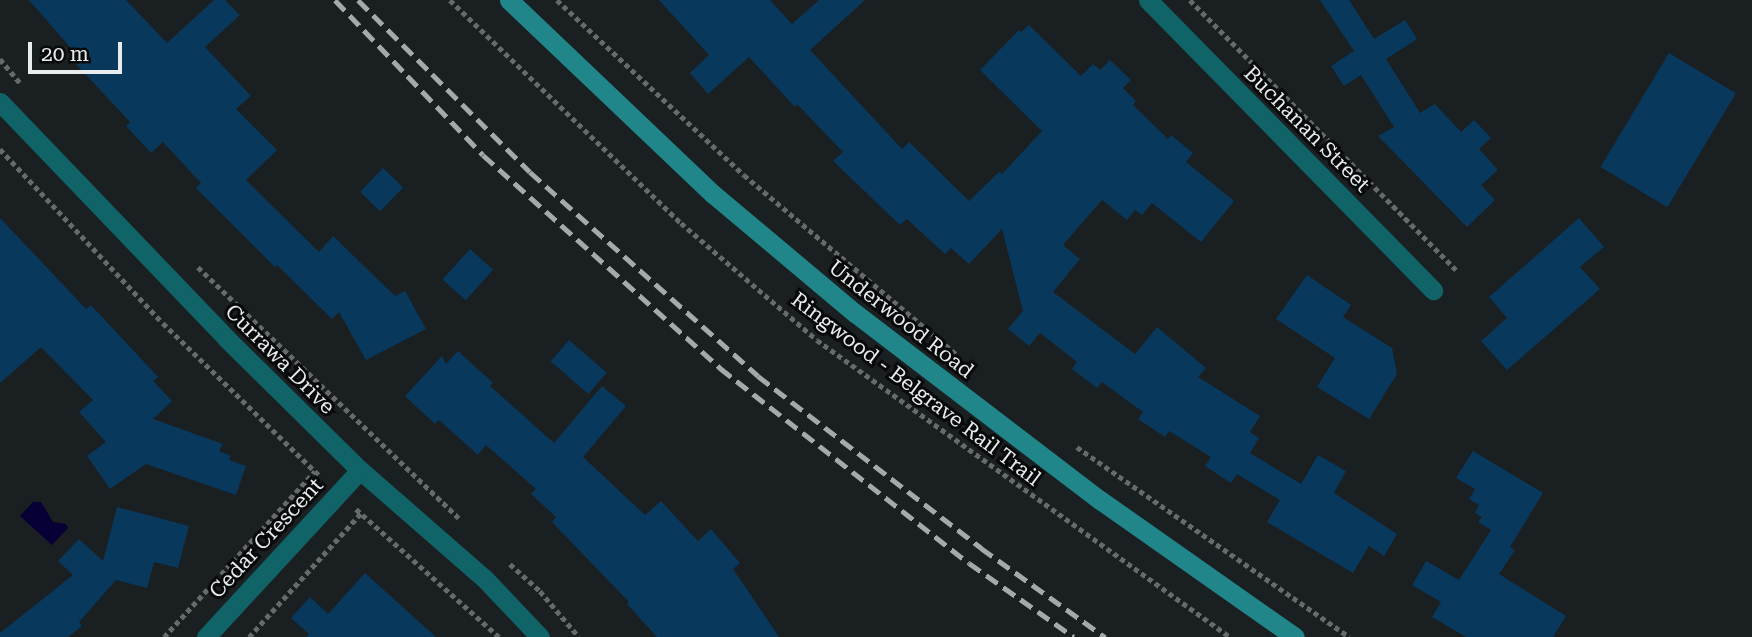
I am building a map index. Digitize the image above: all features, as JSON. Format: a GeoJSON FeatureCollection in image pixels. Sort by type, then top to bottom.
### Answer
{"type":"FeatureCollection","features":[{"type":"Feature","properties":{"kind":"main road","name":"Underwood Road"},"geometry":{"type":"LineString","coordinates":[[509,0],[666,150],[826,290],[1089,492],[1295,637]]}},
{"type":"Feature","properties":{"kind":"street","name":"Buchanan Street"},"geometry":{"type":"LineString","coordinates":[[1148,0],[1433,290]]}},
{"type":"Feature","properties":{"kind":"street","name":"Currawa Drive"},"geometry":{"type":"LineString","coordinates":[[0,102],[226,338],[360,470],[484,578],[540,637]]}},
{"type":"Feature","properties":{"kind":"street","name":"Cedar Crescent"},"geometry":{"type":"LineString","coordinates":[[206,637],[360,470]]}},
{"type":"Feature","properties":{"kind":"path","name":"Ringwood - Belgrave Rail Trail"},"geometry":{"type":"LineString","coordinates":[[450,0],[681,223],[817,340],[1230,637]]}},
{"type":"Feature","properties":{"kind":"path"},"geometry":{"type":"LineString","coordinates":[[557,0],[744,175],[965,362]]}},
{"type":"Feature","properties":{"kind":"path"},"geometry":{"type":"LineString","coordinates":[[1190,0],[1456,270]]}},
{"type":"Feature","properties":{"kind":"path"},"geometry":{"type":"LineString","coordinates":[[0,59],[29,92]]}},
{"type":"Feature","properties":{"kind":"path"},"geometry":{"type":"LineString","coordinates":[[0,149],[163,323],[315,471],[164,637]]}},
{"type":"Feature","properties":{"kind":"path"},"geometry":{"type":"LineString","coordinates":[[197,267],[468,527]]}},
{"type":"Feature","properties":{"kind":"path"},"geometry":{"type":"LineString","coordinates":[[1075,446],[1349,637]]}},
{"type":"Feature","properties":{"kind":"path"},"geometry":{"type":"LineString","coordinates":[[249,637],[361,513],[499,637]]}},
{"type":"Feature","properties":{"kind":"path"},"geometry":{"type":"LineString","coordinates":[[509,564],[540,591],[579,637]]}},
{"type":"Feature","properties":{"kind":"shaded area"},"geometry":{"type":"Polygon","coordinates":[[[33,502],[41,502],[53,522],[66,524],[68,528],[52,545],[20,516],[33,502]]]}},
{"type":"Feature","properties":{"kind":"building"},"geometry":{"type":"Polygon","coordinates":[[[29,0],[126,0],[167,43],[214,0],[225,0],[240,15],[205,47],[251,96],[236,109],[277,150],[246,180],[319,252],[333,236],[395,296],[405,291],[426,329],[366,360],[339,312],[332,319],[277,265],[275,267],[196,188],[201,183],[163,142],[151,153],[126,126],[130,122],[76,64],[81,60],[29,0]]]}},
{"type":"Feature","properties":{"kind":"building"},"geometry":{"type":"Polygon","coordinates":[[[659,0],[770,0],[792,24],[819,0],[865,0],[810,50],[902,149],[909,142],[969,201],[999,172],[1002,174],[1042,131],[980,70],[1019,30],[1021,32],[1029,25],[1081,76],[1093,64],[1100,70],[1110,60],[1131,80],[1123,88],[1136,101],[1133,105],[1168,139],[1171,135],[1193,153],[1186,162],[1234,201],[1201,242],[1152,203],[1142,215],[1135,210],[1127,220],[1102,200],[1063,245],[1080,259],[1053,292],[1135,354],[1157,327],[1206,368],[1198,377],[1260,416],[1250,432],[1259,438],[1250,453],[1301,484],[1318,455],[1346,471],[1334,493],[1397,534],[1384,556],[1369,546],[1353,573],[1267,522],[1280,500],[1237,474],[1231,483],[1205,466],[1211,457],[1169,431],[1165,437],[1138,419],[1143,412],[1102,382],[1097,388],[1072,369],[1077,362],[1040,333],[1029,346],[1008,329],[1023,311],[1002,229],[969,264],[951,248],[945,254],[907,219],[900,225],[833,161],[843,152],[797,104],[795,107],[749,57],[708,94],[690,73],[709,55],[659,0]]]}},
{"type":"Feature","properties":{"kind":"building"},"geometry":{"type":"Polygon","coordinates":[[[1320,0],[1349,0],[1374,39],[1405,20],[1417,39],[1386,59],[1420,113],[1435,104],[1461,132],[1474,120],[1491,138],[1479,149],[1498,170],[1481,185],[1495,200],[1467,227],[1378,136],[1394,127],[1361,75],[1344,86],[1331,66],[1354,51],[1320,0]]]}},
{"type":"Feature","properties":{"kind":"building"},"geometry":{"type":"Polygon","coordinates":[[[1669,53],[1736,93],[1667,207],[1600,167],[1669,53]]]}},
{"type":"Feature","properties":{"kind":"building"},"geometry":{"type":"Polygon","coordinates":[[[383,168],[403,187],[380,211],[360,192],[383,168]]]}},
{"type":"Feature","properties":{"kind":"building"},"geometry":{"type":"Polygon","coordinates":[[[0,218],[86,309],[91,305],[158,377],[153,381],[172,401],[153,419],[223,444],[219,451],[231,456],[229,460],[246,466],[236,495],[146,464],[110,489],[87,456],[106,442],[79,412],[93,400],[41,347],[0,383],[0,218]]]}},
{"type":"Feature","properties":{"kind":"building"},"geometry":{"type":"Polygon","coordinates":[[[1579,218],[1604,247],[1580,267],[1600,289],[1507,370],[1481,341],[1507,318],[1489,297],[1579,218]]]}},
{"type":"Feature","properties":{"kind":"building"},"geometry":{"type":"Polygon","coordinates":[[[470,249],[493,270],[466,300],[443,279],[470,249]]]}},
{"type":"Feature","properties":{"kind":"building"},"geometry":{"type":"Polygon","coordinates":[[[1307,275],[1351,305],[1343,317],[1392,348],[1397,374],[1369,419],[1317,387],[1335,358],[1276,319],[1307,275]]]}},
{"type":"Feature","properties":{"kind":"building"},"geometry":{"type":"Polygon","coordinates":[[[569,340],[607,373],[588,394],[551,361],[569,340]]]}},
{"type":"Feature","properties":{"kind":"building"},"geometry":{"type":"Polygon","coordinates":[[[458,351],[493,383],[490,386],[554,443],[602,386],[626,406],[583,457],[645,515],[661,501],[698,541],[711,529],[740,563],[733,569],[779,637],[657,637],[627,604],[629,602],[552,522],[556,517],[531,494],[536,489],[486,445],[478,455],[439,420],[435,424],[405,396],[442,356],[446,364],[458,351]]]}},
{"type":"Feature","properties":{"kind":"building"},"geometry":{"type":"Polygon","coordinates":[[[1473,451],[1543,493],[1510,547],[1515,550],[1499,574],[1566,616],[1553,637],[1466,637],[1432,617],[1441,602],[1412,585],[1426,561],[1459,580],[1491,530],[1478,522],[1482,517],[1475,513],[1479,505],[1469,499],[1475,489],[1456,478],[1473,451]]]}},
{"type":"Feature","properties":{"kind":"building"},"geometry":{"type":"Polygon","coordinates":[[[117,507],[189,526],[178,568],[154,562],[147,588],[116,580],[79,622],[82,626],[68,637],[0,637],[0,633],[73,575],[58,561],[79,539],[103,561],[117,507]]]}},
{"type":"Feature","properties":{"kind":"building"},"geometry":{"type":"Polygon","coordinates":[[[365,573],[436,637],[306,637],[309,634],[291,618],[310,597],[328,614],[365,573]]]}},
{"type":"Feature","properties":{"kind":"railway"},"geometry":{"type":"LineString","coordinates":[[335,0],[483,155],[720,368],[969,563],[1074,637]]}},
{"type":"Feature","properties":{"kind":"railway"},"geometry":{"type":"LineString","coordinates":[[358,0],[530,172],[758,376],[981,548],[1105,637]]}}]}
